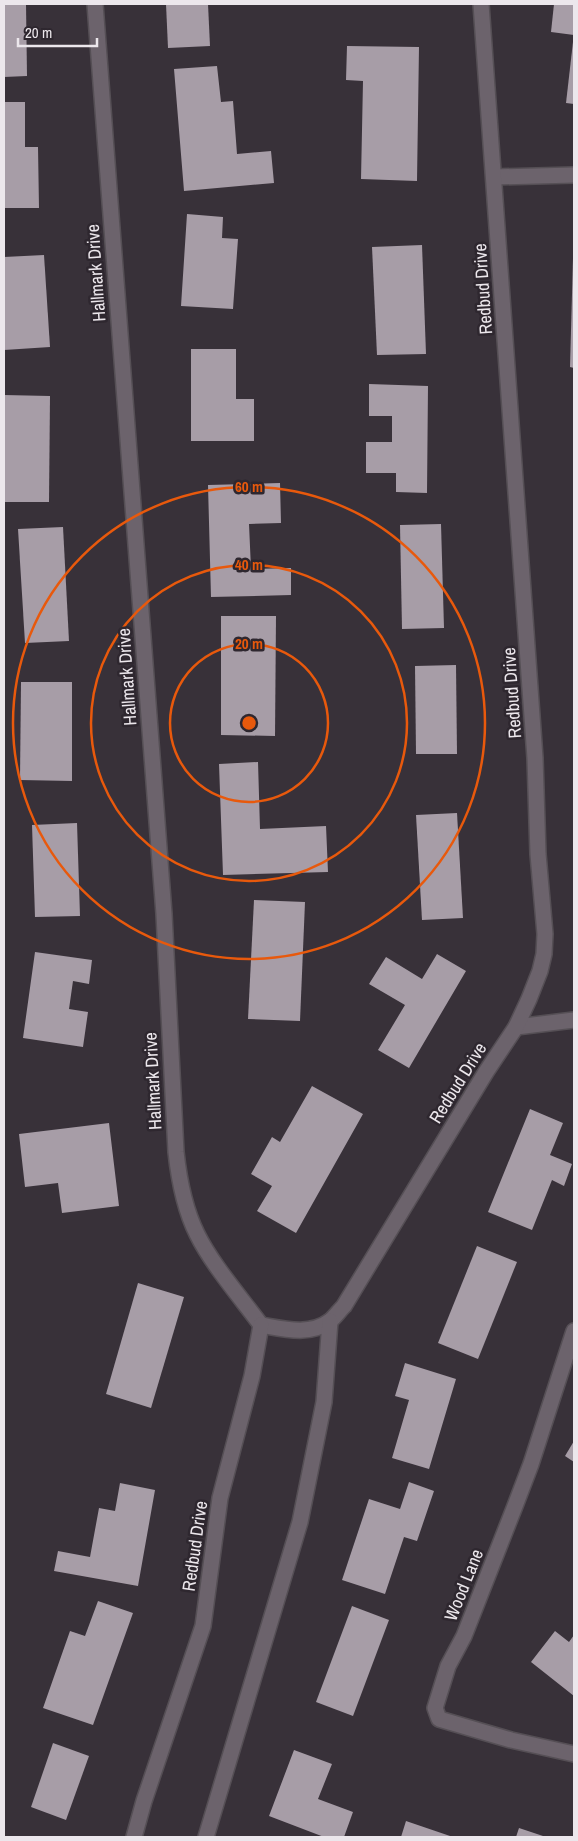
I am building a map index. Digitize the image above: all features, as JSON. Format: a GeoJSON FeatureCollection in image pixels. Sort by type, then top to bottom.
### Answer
{"type":"FeatureCollection","features":[{"type":"Feature","properties":{"kind":"street","name":"Hallmark Drive"},"geometry":{"type":"LineString","coordinates":[[95,4],[164,914],[179,1181],[197,1235],[261,1325]]}},
{"type":"Feature","properties":{"kind":"street","name":"Redbud Drive"},"geometry":{"type":"LineString","coordinates":[[134,1837],[147,1791],[203,1626],[220,1498],[252,1376],[261,1325],[295,1330],[313,1330],[330,1321],[349,1298],[486,1072],[516,1027],[540,971],[544,954],[545,934],[538,854],[535,758],[481,4]]}},
{"type":"Feature","properties":{"kind":"street"},"geometry":{"type":"LineString","coordinates":[[494,177],[574,175]]}},
{"type":"Feature","properties":{"kind":"street"},"geometry":{"type":"LineString","coordinates":[[516,1027],[574,1020]]}},
{"type":"Feature","properties":{"kind":"street"},"geometry":{"type":"LineString","coordinates":[[206,1837],[300,1522],[324,1402],[330,1321]]}},
{"type":"Feature","properties":{"kind":"street","name":"Wood Lane"},"geometry":{"type":"LineString","coordinates":[[574,1331],[531,1464],[464,1636],[448,1666],[435,1708],[439,1718],[512,1740],[574,1754]]}},
{"type":"Feature","properties":{"kind":"building"},"geometry":{"type":"Polygon","coordinates":[[[4,4],[26,4],[27,76],[4,77],[4,4]]]}},
{"type":"Feature","properties":{"kind":"building"},"geometry":{"type":"Polygon","coordinates":[[[166,4],[208,4],[210,46],[168,48],[166,4]]]}},
{"type":"Feature","properties":{"kind":"building"},"geometry":{"type":"Polygon","coordinates":[[[554,4],[574,4],[574,35],[551,32],[554,4]]]}},
{"type":"Feature","properties":{"kind":"building"},"geometry":{"type":"Polygon","coordinates":[[[574,42],[574,104],[566,103],[574,42]]]}},
{"type":"Feature","properties":{"kind":"building"},"geometry":{"type":"Polygon","coordinates":[[[347,46],[419,47],[417,181],[361,179],[363,81],[346,80],[347,46]]]}},
{"type":"Feature","properties":{"kind":"building"},"geometry":{"type":"Polygon","coordinates":[[[217,66],[221,102],[233,101],[237,154],[271,151],[274,183],[184,191],[174,69],[217,66]]]}},
{"type":"Feature","properties":{"kind":"building"},"geometry":{"type":"Polygon","coordinates":[[[4,102],[25,102],[25,147],[38,147],[39,208],[4,208],[4,102]]]}},
{"type":"Feature","properties":{"kind":"building"},"geometry":{"type":"Polygon","coordinates":[[[187,214],[223,217],[222,238],[238,239],[233,309],[181,306],[187,214]]]}},
{"type":"Feature","properties":{"kind":"building"},"geometry":{"type":"Polygon","coordinates":[[[422,245],[426,354],[377,355],[372,247],[422,245]]]}},
{"type":"Feature","properties":{"kind":"building"},"geometry":{"type":"Polygon","coordinates":[[[44,255],[50,347],[4,350],[4,257],[44,255]]]}},
{"type":"Feature","properties":{"kind":"building"},"geometry":{"type":"Polygon","coordinates":[[[574,259],[574,368],[570,367],[574,259]]]}},
{"type":"Feature","properties":{"kind":"building"},"geometry":{"type":"Polygon","coordinates":[[[191,349],[236,349],[236,399],[254,399],[254,441],[191,441],[191,349]]]}},
{"type":"Feature","properties":{"kind":"building"},"geometry":{"type":"Polygon","coordinates":[[[369,384],[428,386],[427,493],[396,492],[396,473],[366,473],[366,442],[392,442],[392,416],[369,416],[369,384]]]}},
{"type":"Feature","properties":{"kind":"building"},"geometry":{"type":"Polygon","coordinates":[[[4,395],[50,396],[49,502],[4,502],[4,395]]]}},
{"type":"Feature","properties":{"kind":"building"},"geometry":{"type":"Polygon","coordinates":[[[280,483],[281,523],[249,524],[251,569],[291,568],[291,595],[211,597],[208,485],[280,483]]]}},
{"type":"Feature","properties":{"kind":"building"},"geometry":{"type":"Polygon","coordinates":[[[441,524],[444,628],[402,629],[400,525],[441,524]]]}},
{"type":"Feature","properties":{"kind":"building"},"geometry":{"type":"Polygon","coordinates":[[[63,527],[69,641],[25,643],[18,529],[63,527]]]}},
{"type":"Feature","properties":{"kind":"building"},"geometry":{"type":"Polygon","coordinates":[[[221,616],[276,616],[275,736],[221,735],[221,616]]]}},
{"type":"Feature","properties":{"kind":"building"},"geometry":{"type":"Polygon","coordinates":[[[456,665],[457,754],[416,754],[415,666],[456,665]]]}},
{"type":"Feature","properties":{"kind":"building"},"geometry":{"type":"Polygon","coordinates":[[[21,682],[72,682],[72,781],[20,780],[21,682]]]}},
{"type":"Feature","properties":{"kind":"building"},"geometry":{"type":"Polygon","coordinates":[[[258,762],[260,829],[326,826],[328,872],[223,875],[219,764],[258,762]]]}},
{"type":"Feature","properties":{"kind":"building"},"geometry":{"type":"Polygon","coordinates":[[[457,813],[463,918],[422,920],[416,815],[457,813]]]}},
{"type":"Feature","properties":{"kind":"building"},"geometry":{"type":"Polygon","coordinates":[[[77,823],[80,916],[35,917],[32,825],[77,823]]]}},
{"type":"Feature","properties":{"kind":"building"},"geometry":{"type":"Polygon","coordinates":[[[254,900],[305,902],[300,1021],[248,1019],[254,900]]]}},
{"type":"Feature","properties":{"kind":"building"},"geometry":{"type":"Polygon","coordinates":[[[35,952],[92,960],[89,984],[73,981],[69,1009],[88,1012],[83,1047],[23,1038],[35,952]]]}},
{"type":"Feature","properties":{"kind":"building"},"geometry":{"type":"Polygon","coordinates":[[[437,954],[466,971],[409,1068],[378,1050],[405,1005],[369,984],[386,957],[422,979],[437,954]]]}},
{"type":"Feature","properties":{"kind":"building"},"geometry":{"type":"Polygon","coordinates":[[[312,1086],[363,1114],[296,1233],[257,1211],[272,1186],[251,1174],[272,1137],[280,1142],[312,1086]]]}},
{"type":"Feature","properties":{"kind":"building"},"geometry":{"type":"Polygon","coordinates":[[[530,1109],[563,1123],[550,1155],[572,1164],[564,1186],[552,1180],[532,1230],[488,1212],[530,1109]]]}},
{"type":"Feature","properties":{"kind":"building"},"geometry":{"type":"Polygon","coordinates":[[[109,1123],[119,1206],[62,1213],[58,1183],[25,1187],[19,1134],[109,1123]]]}},
{"type":"Feature","properties":{"kind":"building"},"geometry":{"type":"Polygon","coordinates":[[[477,1246],[517,1262],[478,1359],[438,1343],[477,1246]]]}},
{"type":"Feature","properties":{"kind":"building"},"geometry":{"type":"Polygon","coordinates":[[[138,1283],[184,1297],[151,1408],[106,1394],[138,1283]]]}},
{"type":"Feature","properties":{"kind":"building"},"geometry":{"type":"Polygon","coordinates":[[[405,1363],[456,1379],[429,1469],[392,1458],[409,1400],[395,1396],[405,1363]]]}},
{"type":"Feature","properties":{"kind":"building"},"geometry":{"type":"Polygon","coordinates":[[[574,1441],[574,1462],[565,1456],[574,1441]]]}},
{"type":"Feature","properties":{"kind":"building"},"geometry":{"type":"Polygon","coordinates":[[[409,1482],[434,1491],[417,1541],[404,1537],[385,1594],[342,1580],[369,1499],[400,1509],[409,1482]]]}},
{"type":"Feature","properties":{"kind":"building"},"geometry":{"type":"Polygon","coordinates":[[[120,1483],[155,1490],[138,1586],[54,1571],[58,1551],[90,1557],[99,1508],[115,1511],[120,1483]]]}},
{"type":"Feature","properties":{"kind":"building"},"geometry":{"type":"Polygon","coordinates":[[[98,1601],[133,1613],[93,1725],[43,1708],[70,1631],[85,1636],[98,1601]]]}},
{"type":"Feature","properties":{"kind":"building"},"geometry":{"type":"Polygon","coordinates":[[[352,1606],[389,1620],[353,1716],[316,1702],[352,1606]]]}},
{"type":"Feature","properties":{"kind":"building"},"geometry":{"type":"Polygon","coordinates":[[[555,1631],[569,1642],[574,1635],[574,1696],[531,1662],[555,1631]]]}},
{"type":"Feature","properties":{"kind":"building"},"geometry":{"type":"Polygon","coordinates":[[[53,1743],[89,1756],[66,1820],[31,1807],[53,1743]]]}},
{"type":"Feature","properties":{"kind":"building"},"geometry":{"type":"Polygon","coordinates":[[[294,1750],[332,1764],[318,1799],[353,1812],[344,1837],[324,1837],[269,1816],[294,1750]]]}},
{"type":"Feature","properties":{"kind":"building"},"geometry":{"type":"Polygon","coordinates":[[[406,1821],[453,1837],[401,1837],[406,1821]]]}},
{"type":"Feature","properties":{"kind":"building"},"geometry":{"type":"Polygon","coordinates":[[[519,1828],[546,1837],[516,1837],[519,1828]]]}}]}
